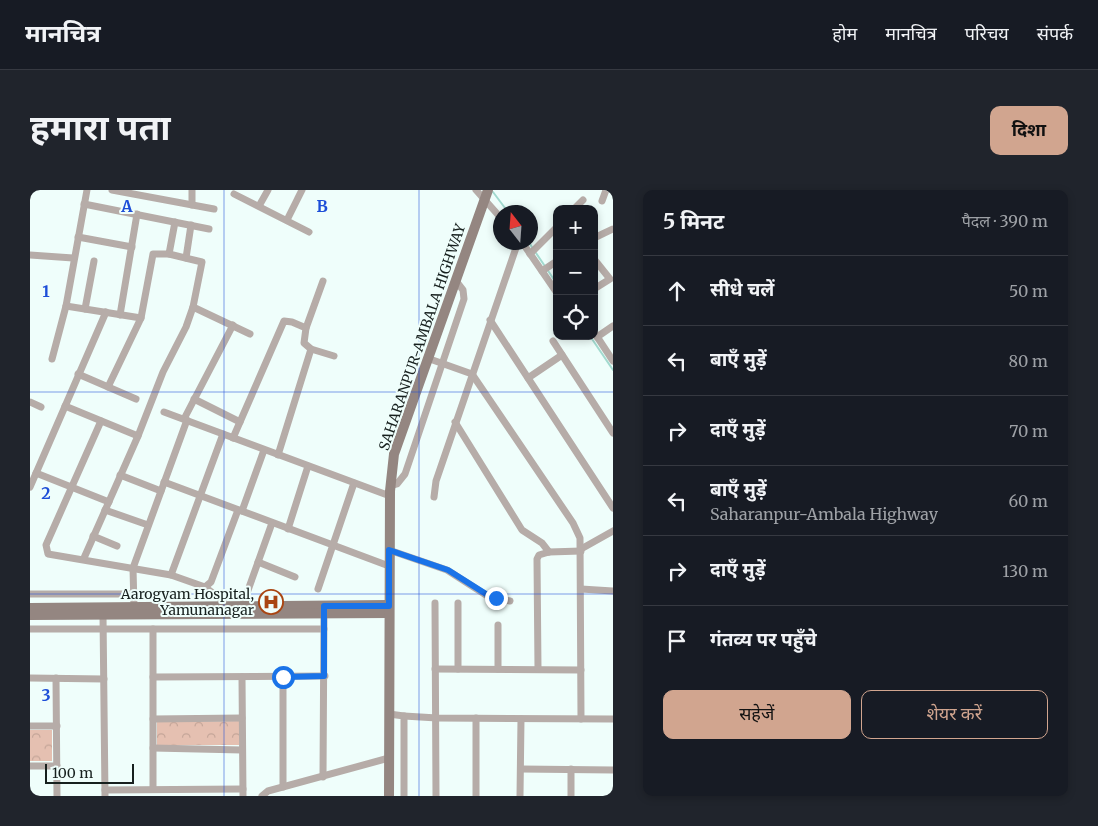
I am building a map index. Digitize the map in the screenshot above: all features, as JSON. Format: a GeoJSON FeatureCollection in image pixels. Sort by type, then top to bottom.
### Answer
{"type":"FeatureCollection","features":[{"type":"Feature","properties":{"kind":"street"},"geometry":{"type":"LineString","coordinates":[[52,359],[66,306],[73,258],[87,190]]}},
{"type":"Feature","properties":{"kind":"street"},"geometry":{"type":"LineString","coordinates":[[112,190],[214,209]]}},
{"type":"Feature","properties":{"kind":"street"},"geometry":{"type":"LineString","coordinates":[[192,190],[192,205]]}},
{"type":"Feature","properties":{"kind":"street"},"geometry":{"type":"LineString","coordinates":[[259,206],[268,190]]}},
{"type":"Feature","properties":{"kind":"street"},"geometry":{"type":"LineString","coordinates":[[287,220],[302,190]]}},
{"type":"Feature","properties":{"kind":"street"},"geometry":{"type":"LineString","coordinates":[[476,190],[487,194],[493,205]]}},
{"type":"Feature","properties":{"kind":"street"},"geometry":{"type":"LineString","coordinates":[[602,201],[606,190]]}},
{"type":"Feature","properties":{"kind":"street"},"geometry":{"type":"LineString","coordinates":[[234,194],[309,232]]}},
{"type":"Feature","properties":{"kind":"street","name":"SAHARANPUR-AMBALA HIGHWAY"},"geometry":{"type":"LineString","coordinates":[[390,796],[389,550],[390,491],[394,454],[487,194]]}},
{"type":"Feature","properties":{"kind":"street"},"geometry":{"type":"LineString","coordinates":[[578,205],[583,200]]}},
{"type":"Feature","properties":{"kind":"street"},"geometry":{"type":"LineString","coordinates":[[84,204],[210,229]]}},
{"type":"Feature","properties":{"kind":"street"},"geometry":{"type":"LineString","coordinates":[[120,315],[137,214]]}},
{"type":"Feature","properties":{"kind":"street"},"geometry":{"type":"LineString","coordinates":[[169,254],[175,222]]}},
{"type":"Feature","properties":{"kind":"street"},"geometry":{"type":"LineString","coordinates":[[186,258],[191,225]]}},
{"type":"Feature","properties":{"kind":"street"},"geometry":{"type":"LineString","coordinates":[[598,236],[613,229]]}},
{"type":"Feature","properties":{"kind":"street"},"geometry":{"type":"LineString","coordinates":[[533,252],[553,231]]}},
{"type":"Feature","properties":{"kind":"street"},"geometry":{"type":"LineString","coordinates":[[78,237],[132,247]]}},
{"type":"Feature","properties":{"kind":"street"},"geometry":{"type":"LineString","coordinates":[[434,497],[436,481],[455,422],[490,320],[517,250]]}},
{"type":"Feature","properties":{"kind":"street"},"geometry":{"type":"LineString","coordinates":[[530,250],[545,269],[553,285]]}},
{"type":"Feature","properties":{"kind":"street"},"geometry":{"type":"LineString","coordinates":[[84,558],[138,436],[163,372],[186,327],[193,307],[203,264],[169,254],[153,254],[141,318],[108,387]]}},
{"type":"Feature","properties":{"kind":"street"},"geometry":{"type":"LineString","coordinates":[[30,256],[73,258]]}},
{"type":"Feature","properties":{"kind":"street"},"geometry":{"type":"LineString","coordinates":[[85,309],[94,261]]}},
{"type":"Feature","properties":{"kind":"street"},"geometry":{"type":"LineString","coordinates":[[545,269],[553,264]]}},
{"type":"Feature","properties":{"kind":"street"},"geometry":{"type":"LineString","coordinates":[[598,264],[610,279],[598,286]]}},
{"type":"Feature","properties":{"kind":"street"},"geometry":{"type":"LineString","coordinates":[[323,281],[306,328],[304,343],[311,349],[334,356]]}},
{"type":"Feature","properties":{"kind":"street"},"geometry":{"type":"LineString","coordinates":[[164,412],[354,483],[390,491],[405,474],[464,299],[463,290],[456,281]]}},
{"type":"Feature","properties":{"kind":"street"},"geometry":{"type":"LineString","coordinates":[[66,306],[141,318]]}},
{"type":"Feature","properties":{"kind":"street"},"geometry":{"type":"LineString","coordinates":[[193,307],[250,334]]}},
{"type":"Feature","properties":{"kind":"street"},"geometry":{"type":"LineString","coordinates":[[30,488],[106,312]]}},
{"type":"Feature","properties":{"kind":"street"},"geometry":{"type":"LineString","coordinates":[[490,320],[613,508]]}},
{"type":"Feature","properties":{"kind":"street"},"geometry":{"type":"LineString","coordinates":[[233,438],[284,321],[306,328]]}},
{"type":"Feature","properties":{"kind":"street"},"geometry":{"type":"LineString","coordinates":[[134,607],[133,568],[194,399],[232,325]]}},
{"type":"Feature","properties":{"kind":"street"},"geometry":{"type":"LineString","coordinates":[[598,333],[613,326]]}},
{"type":"Feature","properties":{"kind":"street"},"geometry":{"type":"LineString","coordinates":[[598,337],[613,361]]}},
{"type":"Feature","properties":{"kind":"street"},"geometry":{"type":"LineString","coordinates":[[553,342],[613,433]]}},
{"type":"Feature","properties":{"kind":"street"},"geometry":{"type":"LineString","coordinates":[[278,455],[311,349]]}},
{"type":"Feature","properties":{"kind":"street"},"geometry":{"type":"LineString","coordinates":[[528,378],[562,356]]}},
{"type":"Feature","properties":{"kind":"street"},"geometry":{"type":"LineString","coordinates":[[427,358],[472,374],[573,523],[580,538],[581,719]]}},
{"type":"Feature","properties":{"kind":"street"},"geometry":{"type":"LineString","coordinates":[[78,374],[136,399]]}},
{"type":"Feature","properties":{"kind":"street"},"geometry":{"type":"LineString","coordinates":[[194,399],[240,422]]}},
{"type":"Feature","properties":{"kind":"street"},"geometry":{"type":"LineString","coordinates":[[30,402],[40,407]]}},
{"type":"Feature","properties":{"kind":"street"},"geometry":{"type":"LineString","coordinates":[[65,406],[138,436]]}},
{"type":"Feature","properties":{"kind":"street"},"geometry":{"type":"LineString","coordinates":[[101,421],[46,545],[46,552],[50,556],[84,558],[171,575],[205,587],[223,602],[225,607]]}},
{"type":"Feature","properties":{"kind":"street"},"geometry":{"type":"LineString","coordinates":[[455,422],[522,530],[542,543],[549,552]]}},
{"type":"Feature","properties":{"kind":"street"},"geometry":{"type":"LineString","coordinates":[[171,575],[223,434]]}},
{"type":"Feature","properties":{"kind":"street"},"geometry":{"type":"LineString","coordinates":[[205,587],[211,582],[264,450]]}},
{"type":"Feature","properties":{"kind":"street"},"geometry":{"type":"LineString","coordinates":[[288,529],[308,466]]}},
{"type":"Feature","properties":{"kind":"street"},"geometry":{"type":"LineString","coordinates":[[36,473],[109,502]]}},
{"type":"Feature","properties":{"kind":"street"},"geometry":{"type":"LineString","coordinates":[[120,475],[161,491]]}},
{"type":"Feature","properties":{"kind":"street"},"geometry":{"type":"LineString","coordinates":[[164,482],[389,566]]}},
{"type":"Feature","properties":{"kind":"street"},"geometry":{"type":"LineString","coordinates":[[318,589],[354,483]]}},
{"type":"Feature","properties":{"kind":"street"},"geometry":{"type":"LineString","coordinates":[[105,510],[148,525]]}},
{"type":"Feature","properties":{"kind":"street"},"geometry":{"type":"LineString","coordinates":[[242,607],[272,523]]}},
{"type":"Feature","properties":{"kind":"street"},"geometry":{"type":"LineString","coordinates":[[538,670],[537,559],[542,554],[549,552],[581,550],[613,531]]}},
{"type":"Feature","properties":{"kind":"street"},"geometry":{"type":"LineString","coordinates":[[94,536],[118,546]]}},
{"type":"Feature","properties":{"kind":"street"},"geometry":{"type":"LineString","coordinates":[[389,550],[448,570],[486,594],[510,601]]}},
{"type":"Feature","properties":{"kind":"street"},"geometry":{"type":"LineString","coordinates":[[258,562],[295,577]]}},
{"type":"Feature","properties":{"kind":"street"},"geometry":{"type":"LineString","coordinates":[[581,589],[613,591]]}},
{"type":"Feature","properties":{"kind":"street"},"geometry":{"type":"LineString","coordinates":[[30,594],[134,594]]}},
{"type":"Feature","properties":{"kind":"street"},"geometry":{"type":"LineString","coordinates":[[458,602],[458,669]]}},
{"type":"Feature","properties":{"kind":"street"},"geometry":{"type":"LineString","coordinates":[[435,603],[436,796]]}},
{"type":"Feature","properties":{"kind":"street"},"geometry":{"type":"LineString","coordinates":[[30,608],[242,607],[324,610]]}},
{"type":"Feature","properties":{"kind":"street"},"geometry":{"type":"LineString","coordinates":[[30,615],[389,609]]}},
{"type":"Feature","properties":{"kind":"street"},"geometry":{"type":"LineString","coordinates":[[323,777],[324,610]]}},
{"type":"Feature","properties":{"kind":"street"},"geometry":{"type":"LineString","coordinates":[[103,615],[105,793],[153,789],[243,792],[242,677]]}},
{"type":"Feature","properties":{"kind":"street"},"geometry":{"type":"LineString","coordinates":[[498,624],[498,669]]}},
{"type":"Feature","properties":{"kind":"street"},"geometry":{"type":"LineString","coordinates":[[30,629],[324,630]]}},
{"type":"Feature","properties":{"kind":"street"},"geometry":{"type":"LineString","coordinates":[[153,630],[153,789]]}},
{"type":"Feature","properties":{"kind":"street"},"geometry":{"type":"LineString","coordinates":[[435,669],[581,670]]}},
{"type":"Feature","properties":{"kind":"street"},"geometry":{"type":"LineString","coordinates":[[153,677],[324,676]]}},
{"type":"Feature","properties":{"kind":"street"},"geometry":{"type":"LineString","coordinates":[[283,677],[283,787]]}},
{"type":"Feature","properties":{"kind":"street"},"geometry":{"type":"LineString","coordinates":[[30,678],[104,679]]}},
{"type":"Feature","properties":{"kind":"street"},"geometry":{"type":"LineString","coordinates":[[56,678],[57,796]]}},
{"type":"Feature","properties":{"kind":"street"},"geometry":{"type":"LineString","coordinates":[[389,714],[437,718],[613,719]]}},
{"type":"Feature","properties":{"kind":"street"},"geometry":{"type":"LineString","coordinates":[[404,716],[404,796]]}},
{"type":"Feature","properties":{"kind":"street"},"geometry":{"type":"LineString","coordinates":[[153,719],[242,718]]}},
{"type":"Feature","properties":{"kind":"street"},"geometry":{"type":"LineString","coordinates":[[476,718],[476,796]]}},
{"type":"Feature","properties":{"kind":"street"},"geometry":{"type":"LineString","coordinates":[[520,796],[521,719]]}},
{"type":"Feature","properties":{"kind":"street"},"geometry":{"type":"LineString","coordinates":[[30,726],[56,726]]}},
{"type":"Feature","properties":{"kind":"street"},"geometry":{"type":"LineString","coordinates":[[153,748],[242,750]]}},
{"type":"Feature","properties":{"kind":"street"},"geometry":{"type":"LineString","coordinates":[[262,796],[268,791],[389,758]]}},
{"type":"Feature","properties":{"kind":"street"},"geometry":{"type":"LineString","coordinates":[[30,766],[57,766]]}},
{"type":"Feature","properties":{"kind":"street"},"geometry":{"type":"LineString","coordinates":[[520,769],[613,770]]}},
{"type":"Feature","properties":{"kind":"street"},"geometry":{"type":"LineString","coordinates":[[570,796],[571,770]]}},
{"type":"Feature","properties":{"kind":"green space"},"geometry":{"type":"Polygon","coordinates":[[[239,721],[239,745],[157,745],[157,722],[239,721]]]}},
{"type":"Feature","properties":{"kind":"green space"},"geometry":{"type":"Polygon","coordinates":[[[30,730],[52,730],[52,761],[30,761],[30,730]]]}},
{"type":"Feature","properties":{"kind":"waterway"},"geometry":{"type":"LineString","coordinates":[[493,192],[503,205]]}},
{"type":"Feature","properties":{"kind":"waterway"},"geometry":{"type":"LineString","coordinates":[[536,253],[553,278]]}},
{"type":"Feature","properties":{"kind":"waterway"},"geometry":{"type":"LineString","coordinates":[[593,340],[613,370]]}},
{"type":"Feature","properties":{"kind":"place","name":"Aarogyam Hospital, Yamunanagar"},"geometry":{"type":"Point","coordinates":[271,602]}},
{"type":"Feature","properties":{"kind":"route"},"geometry":{"type":"LineString","coordinates":[[283,677],[324,676],[324,606],[389,606],[389,550],[427,561],[448,570],[486,594],[496,598]]}}]}
